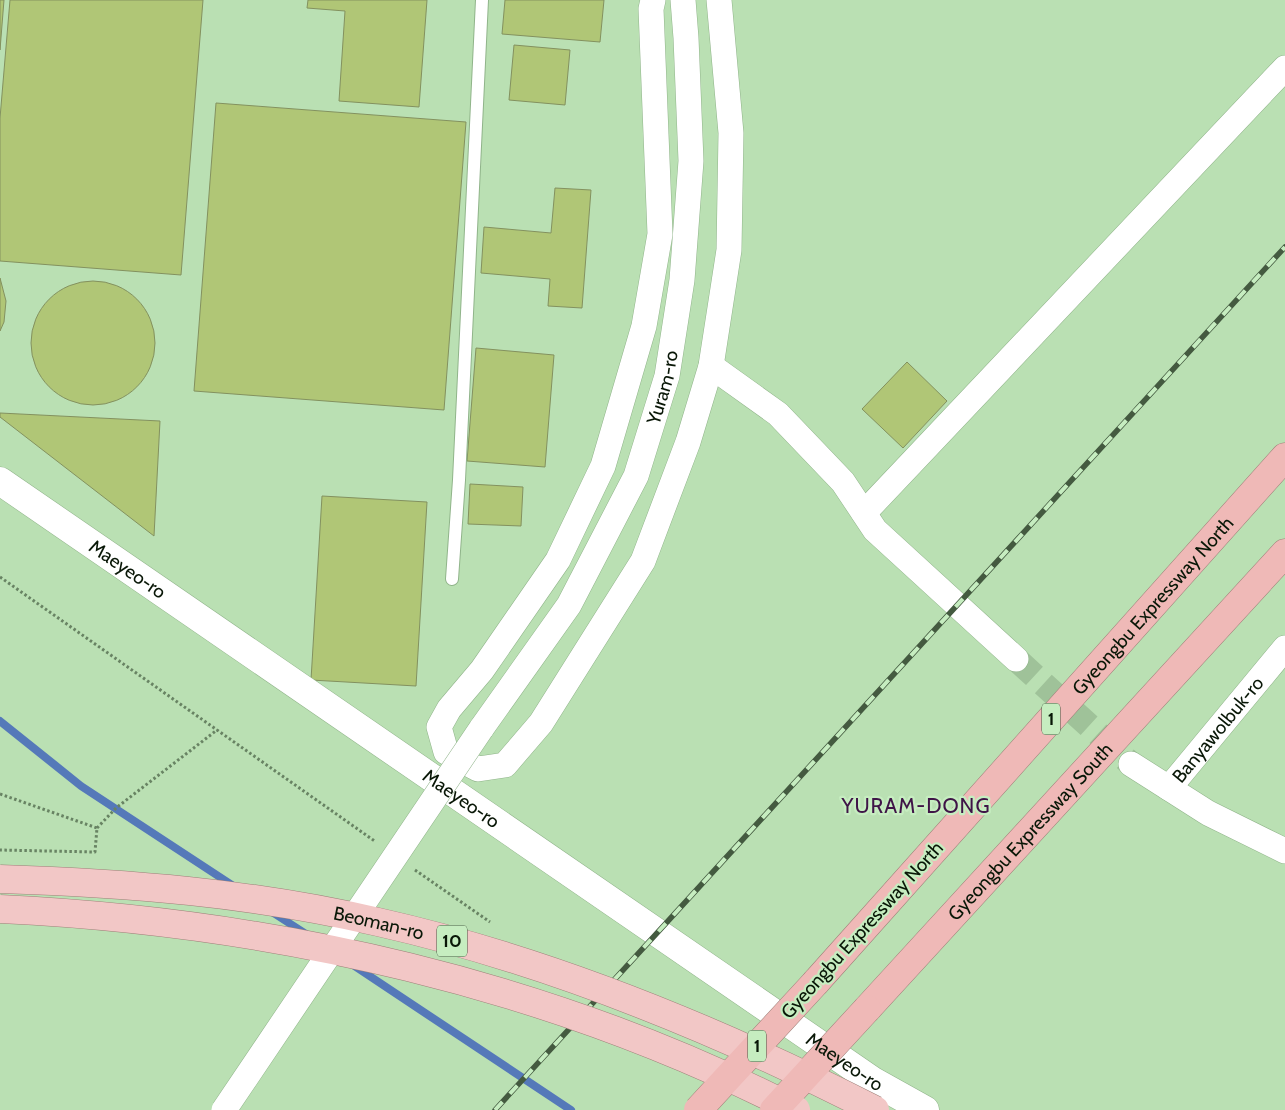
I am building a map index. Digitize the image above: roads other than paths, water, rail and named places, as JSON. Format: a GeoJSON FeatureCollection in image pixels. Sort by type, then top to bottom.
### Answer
{"type":"FeatureCollection","features":[{"type":"Feature","properties":{"kind":"highway","name":"Gyeongbu Expressway North"},"geometry":{"type":"LineString","coordinates":[[698,1110],[816,982],[1285,457]]}},
{"type":"Feature","properties":{"kind":"highway","name":"Gyeongbu Expressway South"},"geometry":{"type":"LineString","coordinates":[[774,1110],[1285,553]]}},
{"type":"Feature","properties":{"kind":"highway","name":"Beoman-ro"},"geometry":{"type":"LineString","coordinates":[[0,879],[105,884],[192,891],[277,903],[387,924],[520,962],[647,1007],[783,1065],[875,1110]]}},
{"type":"Feature","properties":{"kind":"highway","name":"Beoman-ro"},"geometry":{"type":"LineString","coordinates":[[0,909],[65,912],[216,929],[313,946],[398,964],[588,1020],[705,1067],[796,1110]]}},
{"type":"Feature","properties":{"kind":"street"},"geometry":{"type":"LineString","coordinates":[[653,0],[651,10],[660,234],[644,326],[602,466],[558,560],[482,670],[450,710],[439,728],[446,752],[478,769],[505,765],[541,723],[643,561],[688,442],[711,366],[729,250],[731,133],[719,0]]}},
{"type":"Feature","properties":{"kind":"street","name":"Yuram-ro"},"geometry":{"type":"LineString","coordinates":[[224,1110],[481,729],[569,604],[636,476],[667,376],[682,280],[691,161],[683,0]]}},
{"type":"Feature","properties":{"kind":"street"},"geometry":{"type":"LineString","coordinates":[[864,513],[1285,68]]}},
{"type":"Feature","properties":{"kind":"street"},"geometry":{"type":"LineString","coordinates":[[711,366],[778,414],[843,482],[876,530],[1016,659]]}},
{"type":"Feature","properties":{"kind":"street","name":"Maeyeo-ro"},"geometry":{"type":"LineString","coordinates":[[0,481],[865,1076],[926,1110]]}},
{"type":"Feature","properties":{"kind":"street","name":"Banyawolbuk-ro"},"geometry":{"type":"LineString","coordinates":[[1169,788],[1285,648]]}},
{"type":"Feature","properties":{"kind":"street"},"geometry":{"type":"LineString","coordinates":[[1131,764],[1208,813],[1285,851]]}},
{"type":"Feature","properties":{"kind":"lane"},"geometry":{"type":"LineString","coordinates":[[452,579],[459,480],[482,0]]}},
{"type":"Feature","properties":{"kind":"waterway"},"geometry":{"type":"LineString","coordinates":[[0,721],[81,786],[235,887]]}},
{"type":"Feature","properties":{"kind":"waterway"},"geometry":{"type":"LineString","coordinates":[[272,912],[306,934]]}},
{"type":"Feature","properties":{"kind":"waterway"},"geometry":{"type":"LineString","coordinates":[[353,965],[571,1110]]}},
{"type":"Feature","properties":{"kind":"tunnel"},"geometry":{"type":"LineString","coordinates":[[1016,659],[1131,764]]}},
{"type":"Feature","properties":{"kind":"railway"},"geometry":{"type":"LineString","coordinates":[[495,1110],[1285,247]]}},
{"type":"Feature","properties":{"kind":"district","name":"YURAM-DONG"},"geometry":{"type":"Point","coordinates":[916,805]}}]}
